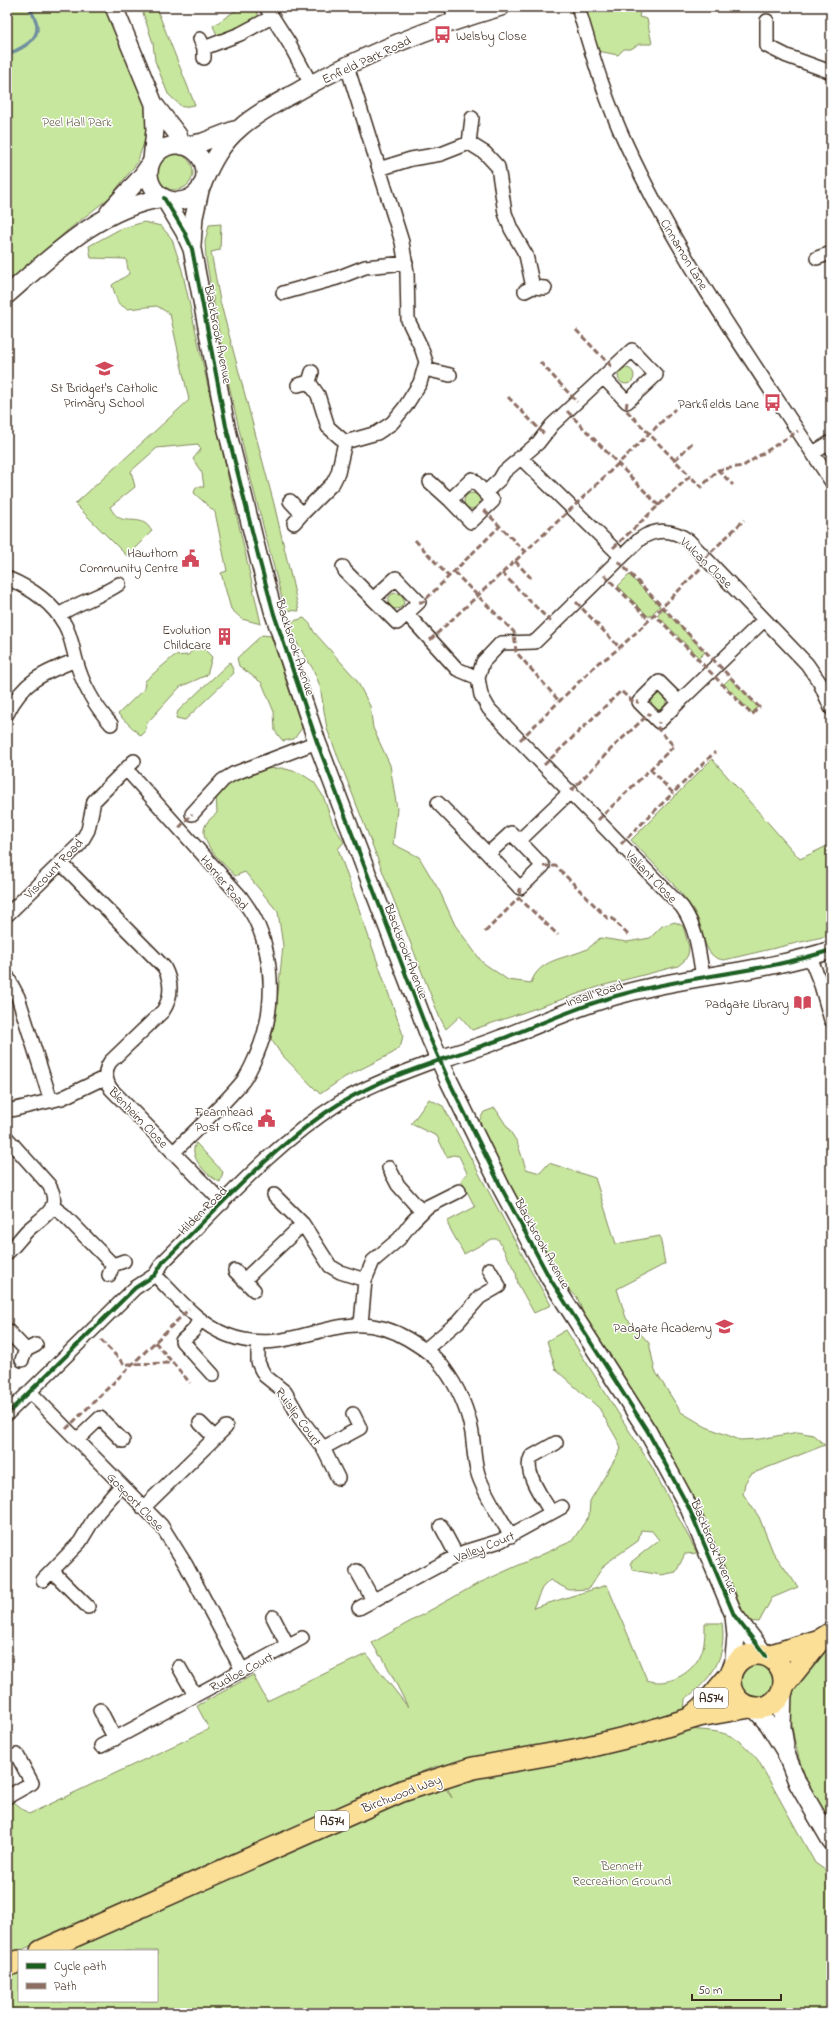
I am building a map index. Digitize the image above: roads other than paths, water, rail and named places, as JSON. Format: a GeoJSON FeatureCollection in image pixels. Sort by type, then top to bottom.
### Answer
{"type":"FeatureCollection","features":[{"type":"Feature","properties":{"kind":"main road","name":"A574"},"geometry":{"type":"LineString","coordinates":[[825,1637],[783,1687],[778,1698],[772,1704],[763,1708],[752,1708],[736,1698],[731,1690],[732,1671],[743,1658],[750,1655],[767,1656],[825,1637]]}},
{"type":"Feature","properties":{"kind":"main road"},"geometry":{"type":"LineString","coordinates":[[767,1656],[775,1661],[781,1668],[784,1676],[783,1687]]}},
{"type":"Feature","properties":{"kind":"main road","name":"Birchwood Way"},"geometry":{"type":"LineString","coordinates":[[688,1719],[703,1707],[732,1671]]}},
{"type":"Feature","properties":{"kind":"main road","name":"Birchwood Way"},"geometry":{"type":"LineString","coordinates":[[43,1950],[402,1790],[473,1768],[579,1749],[637,1735],[688,1719],[752,1708]]}},
{"type":"Feature","properties":{"kind":"main road"},"geometry":{"type":"LineString","coordinates":[[7,1966],[18,1961]]}},
{"type":"Feature","properties":{"kind":"street"},"geometry":{"type":"LineString","coordinates":[[114,7],[154,104],[178,135],[183,146]]}},
{"type":"Feature","properties":{"kind":"street","name":"Enfield Park Road"},"geometry":{"type":"LineString","coordinates":[[183,146],[203,142],[239,128],[311,84],[454,14],[500,7]]}},
{"type":"Feature","properties":{"kind":"street","name":"Cinnamon Lane"},"geometry":{"type":"LineString","coordinates":[[578,7],[607,98],[626,146],[648,190],[691,266],[831,481]]}},
{"type":"Feature","properties":{"kind":"street"},"geometry":{"type":"LineString","coordinates":[[203,48],[240,34],[269,12],[289,43],[311,84]]}},
{"type":"Feature","properties":{"kind":"street"},"geometry":{"type":"LineString","coordinates":[[767,21],[767,46],[787,56],[831,72]]}},
{"type":"Feature","properties":{"kind":"street"},"geometry":{"type":"LineString","coordinates":[[346,66],[398,230],[406,263],[408,320],[425,354],[425,369],[420,383],[405,407],[392,423],[377,433],[346,442]]}},
{"type":"Feature","properties":{"kind":"street"},"geometry":{"type":"LineString","coordinates":[[105,217],[141,177],[151,161],[160,150],[166,147],[183,146],[190,149],[201,160],[204,175],[202,184],[192,196],[185,200],[178,201],[164,198],[157,193],[151,182],[149,170],[151,161],[154,136],[154,104]]}},
{"type":"Feature","properties":{"kind":"street"},"geometry":{"type":"LineString","coordinates":[[469,143],[472,118]]}},
{"type":"Feature","properties":{"kind":"street","name":"Enfield Park Road"},"geometry":{"type":"LineString","coordinates":[[202,184],[218,152],[239,128]]}},
{"type":"Feature","properties":{"kind":"street"},"geometry":{"type":"LineString","coordinates":[[379,169],[411,159],[441,154],[469,143]]}},
{"type":"Feature","properties":{"kind":"street"},"geometry":{"type":"LineString","coordinates":[[469,143],[485,153],[498,167],[505,213],[511,228],[526,255],[535,288]]}},
{"type":"Feature","properties":{"kind":"street","name":"Blackbrook Avenue"},"geometry":{"type":"LineString","coordinates":[[192,249],[194,217],[202,184]]}},
{"type":"Feature","properties":{"kind":"street"},"geometry":{"type":"LineString","coordinates":[[7,294],[62,247],[105,217],[136,204],[164,198]]}},
{"type":"Feature","properties":{"kind":"street","name":"Blackbrook Avenue"},"geometry":{"type":"LineString","coordinates":[[164,198],[184,231],[192,249],[226,426],[274,614],[317,742],[424,1024],[439,1059],[502,1189],[549,1277],[648,1432],[689,1508],[734,1615],[767,1656]]}},
{"type":"Feature","properties":{"kind":"street"},"geometry":{"type":"LineString","coordinates":[[283,292],[337,278],[365,267],[406,263]]}},
{"type":"Feature","properties":{"kind":"street"},"geometry":{"type":"LineString","coordinates":[[425,369],[450,375]]}},
{"type":"Feature","properties":{"kind":"street"},"geometry":{"type":"LineString","coordinates":[[485,494],[520,457],[538,443],[552,425],[603,377]]}},
{"type":"Feature","properties":{"kind":"street"},"geometry":{"type":"LineString","coordinates":[[306,380],[318,395],[328,427],[346,442]]}},
{"type":"Feature","properties":{"kind":"street"},"geometry":{"type":"LineString","coordinates":[[290,501],[298,518],[333,483],[338,473],[346,442]]}},
{"type":"Feature","properties":{"kind":"street"},"geometry":{"type":"LineString","coordinates":[[813,453],[831,442]]}},
{"type":"Feature","properties":{"kind":"street"},"geometry":{"type":"LineString","coordinates":[[520,457],[622,557]]}},
{"type":"Feature","properties":{"kind":"street"},"geometry":{"type":"LineString","coordinates":[[430,482],[471,522],[493,501],[472,479],[450,500]]}},
{"type":"Feature","properties":{"kind":"street","name":"Vulcan Close"},"geometry":{"type":"LineString","coordinates":[[478,678],[484,662],[501,643],[535,642],[646,535],[668,531],[681,535],[689,541],[807,664],[820,683],[831,708]]}},
{"type":"Feature","properties":{"kind":"street"},"geometry":{"type":"LineString","coordinates":[[343,567],[396,624],[419,602],[396,578],[373,599]]}},
{"type":"Feature","properties":{"kind":"street"},"geometry":{"type":"LineString","coordinates":[[7,578],[34,592],[46,601],[59,615],[68,631],[76,660],[92,696],[112,724]]}},
{"type":"Feature","properties":{"kind":"street"},"geometry":{"type":"LineString","coordinates":[[59,615],[75,605],[102,594],[119,584]]}},
{"type":"Feature","properties":{"kind":"street"},"geometry":{"type":"LineString","coordinates":[[407,614],[456,669],[478,678]]}},
{"type":"Feature","properties":{"kind":"street"},"geometry":{"type":"LineString","coordinates":[[679,702],[764,620]]}},
{"type":"Feature","properties":{"kind":"street"},"geometry":{"type":"LineString","coordinates":[[7,714],[18,695],[31,681],[52,669],[76,660]]}},
{"type":"Feature","properties":{"kind":"street","name":"Valiant Close"},"geometry":{"type":"LineString","coordinates":[[478,678],[481,695],[489,709],[571,792],[688,916],[698,943],[703,978]]}},
{"type":"Feature","properties":{"kind":"street"},"geometry":{"type":"LineString","coordinates":[[192,814],[223,780],[233,774],[317,742]]}},
{"type":"Feature","properties":{"kind":"street","name":"Viscount Road"},"geometry":{"type":"LineString","coordinates":[[7,915],[61,863],[84,837],[94,801],[130,765]]}},
{"type":"Feature","properties":{"kind":"street","name":"Harrier Road"},"geometry":{"type":"LineString","coordinates":[[130,765],[240,896],[254,919],[263,941],[269,966],[270,999],[268,1020],[262,1041],[250,1070],[228,1097],[173,1153]]}},
{"type":"Feature","properties":{"kind":"street"},"geometry":{"type":"LineString","coordinates":[[519,841],[571,792]]}},
{"type":"Feature","properties":{"kind":"street"},"geometry":{"type":"LineString","coordinates":[[438,803],[520,888],[543,866],[510,833],[488,854]]}},
{"type":"Feature","properties":{"kind":"street","name":"Blenheim Close"},"geometry":{"type":"LineString","coordinates":[[61,863],[164,967],[169,980],[169,1000],[163,1011],[110,1062],[107,1067],[106,1078],[111,1089],[223,1203]]}},
{"type":"Feature","properties":{"kind":"street","name":"Insall Road"},"geometry":{"type":"LineString","coordinates":[[439,1059],[493,1042],[572,1010],[625,993],[810,957],[831,950]]}},
{"type":"Feature","properties":{"kind":"street"},"geometry":{"type":"LineString","coordinates":[[810,957],[821,985],[831,1020]]}},
{"type":"Feature","properties":{"kind":"street"},"geometry":{"type":"LineString","coordinates":[[7,976],[18,997],[51,1101]]}},
{"type":"Feature","properties":{"kind":"street","name":"Hilden Road"},"geometry":{"type":"LineString","coordinates":[[7,1414],[135,1288],[155,1276],[163,1262],[286,1143],[325,1112],[354,1095],[439,1059]]}},
{"type":"Feature","properties":{"kind":"street"},"geometry":{"type":"LineString","coordinates":[[7,1111],[51,1101],[73,1094],[106,1078]]}},
{"type":"Feature","properties":{"kind":"street"},"geometry":{"type":"LineString","coordinates":[[7,1138],[48,1185],[53,1196],[52,1206],[46,1216],[28,1230],[7,1253]]}},
{"type":"Feature","properties":{"kind":"street"},"geometry":{"type":"LineString","coordinates":[[389,1168],[398,1185],[422,1212]]}},
{"type":"Feature","properties":{"kind":"street"},"geometry":{"type":"LineString","coordinates":[[361,1324],[365,1280],[372,1261],[399,1240],[427,1207],[460,1191]]}},
{"type":"Feature","properties":{"kind":"street"},"geometry":{"type":"LineString","coordinates":[[274,1195],[303,1224],[330,1266],[340,1272],[365,1280]]}},
{"type":"Feature","properties":{"kind":"street"},"geometry":{"type":"LineString","coordinates":[[52,1206],[64,1215],[115,1267]]}},
{"type":"Feature","properties":{"kind":"street"},"geometry":{"type":"LineString","coordinates":[[254,1290],[240,1276],[303,1224]]}},
{"type":"Feature","properties":{"kind":"street"},"geometry":{"type":"LineString","coordinates":[[426,1349],[458,1322],[480,1297],[499,1286],[489,1269]]}},
{"type":"Feature","properties":{"kind":"street"},"geometry":{"type":"LineString","coordinates":[[155,1276],[200,1319],[228,1335],[258,1342],[288,1340],[338,1326],[361,1324],[393,1331],[426,1349],[442,1366],[462,1399],[470,1421],[480,1481],[511,1536]]}},
{"type":"Feature","properties":{"kind":"street"},"geometry":{"type":"LineString","coordinates":[[200,1319],[193,1330],[182,1341],[213,1375]]}},
{"type":"Feature","properties":{"kind":"street"},"geometry":{"type":"LineString","coordinates":[[7,1330],[28,1352]]}},
{"type":"Feature","properties":{"kind":"street","name":"Ruislip Court"},"geometry":{"type":"LineString","coordinates":[[258,1342],[258,1362],[265,1376],[285,1392],[300,1418],[323,1448],[338,1478]]}},
{"type":"Feature","properties":{"kind":"street","name":"Gosport Close"},"geometry":{"type":"LineString","coordinates":[[30,1392],[166,1531],[242,1670]]}},
{"type":"Feature","properties":{"kind":"street","name":"Ruislip Court"},"geometry":{"type":"LineString","coordinates":[[323,1448],[360,1428],[353,1414]]}},
{"type":"Feature","properties":{"kind":"street"},"geometry":{"type":"LineString","coordinates":[[77,1440],[100,1418],[123,1441]]}},
{"type":"Feature","properties":{"kind":"street"},"geometry":{"type":"LineString","coordinates":[[200,1423],[215,1438]]}},
{"type":"Feature","properties":{"kind":"street"},"geometry":{"type":"LineString","coordinates":[[143,1508],[226,1427]]}},
{"type":"Feature","properties":{"kind":"street","name":"Valley Court"},"geometry":{"type":"LineString","coordinates":[[358,1608],[469,1549],[492,1544],[511,1536],[556,1510],[530,1474],[528,1465],[530,1457],[556,1443]]}},
{"type":"Feature","properties":{"kind":"street"},"geometry":{"type":"LineString","coordinates":[[88,1607],[48,1576],[80,1542],[98,1512],[122,1486]]}},
{"type":"Feature","properties":{"kind":"street"},"geometry":{"type":"LineString","coordinates":[[441,1526],[456,1556]]}},
{"type":"Feature","properties":{"kind":"street"},"geometry":{"type":"LineString","coordinates":[[357,1572],[373,1600]]}},
{"type":"Feature","properties":{"kind":"street","name":"Blackbrook Avenue"},"geometry":{"type":"LineString","coordinates":[[732,1671],[736,1636],[734,1615]]}},
{"type":"Feature","properties":{"kind":"street","name":"Rudloe Court"},"geometry":{"type":"LineString","coordinates":[[273,1617],[288,1646]]}},
{"type":"Feature","properties":{"kind":"street","name":"Rudloe Court"},"geometry":{"type":"LineString","coordinates":[[101,1746],[302,1638]]}},
{"type":"Feature","properties":{"kind":"street","name":"Rudloe Court"},"geometry":{"type":"LineString","coordinates":[[179,1667],[195,1696]]}},
{"type":"Feature","properties":{"kind":"street"},"geometry":{"type":"LineString","coordinates":[[783,1687],[782,1727],[785,1751]]}},
{"type":"Feature","properties":{"kind":"street"},"geometry":{"type":"LineString","coordinates":[[752,1708],[769,1724],[785,1751],[798,1784],[831,1840]]}},
{"type":"Feature","properties":{"kind":"street"},"geometry":{"type":"LineString","coordinates":[[100,1710],[115,1739]]}},
{"type":"Feature","properties":{"kind":"street"},"geometry":{"type":"LineString","coordinates":[[7,1797],[32,1783],[17,1755]]}},
{"type":"Feature","properties":{"kind":"waterway"},"geometry":{"type":"LineString","coordinates":[[7,55],[27,44],[35,36],[37,25],[29,7]]}},
{"type":"Feature","properties":{"kind":"place","name":"Welsby Close"},"geometry":{"type":"Point","coordinates":[443,35]}},
{"type":"Feature","properties":{"kind":"place","name":"St Bridget's Catholic Primary School"},"geometry":{"type":"Point","coordinates":[104,368]}},
{"type":"Feature","properties":{"kind":"place","name":"Parkfields Lane"},"geometry":{"type":"Point","coordinates":[772,403]}},
{"type":"Feature","properties":{"kind":"place","name":"Hawthorn Community Centre"},"geometry":{"type":"Point","coordinates":[191,559]}},
{"type":"Feature","properties":{"kind":"place","name":"Evolution Childcare"},"geometry":{"type":"Point","coordinates":[224,636]}},
{"type":"Feature","properties":{"kind":"place","name":"Padgate Library"},"geometry":{"type":"Point","coordinates":[802,1003]}},
{"type":"Feature","properties":{"kind":"place","name":"Fearnhead Post Office"},"geometry":{"type":"Point","coordinates":[266,1118]}},
{"type":"Feature","properties":{"kind":"place","name":"Padgate Academy"},"geometry":{"type":"Point","coordinates":[725,1327]}},
{"type":"Feature","properties":{"kind":"park label","name":"Peel Hall Park"},"geometry":{"type":"Point","coordinates":[77,121]}},
{"type":"Feature","properties":{"kind":"park label","name":"Bennett Recreation Ground"},"geometry":{"type":"Point","coordinates":[622,1872]}}]}
